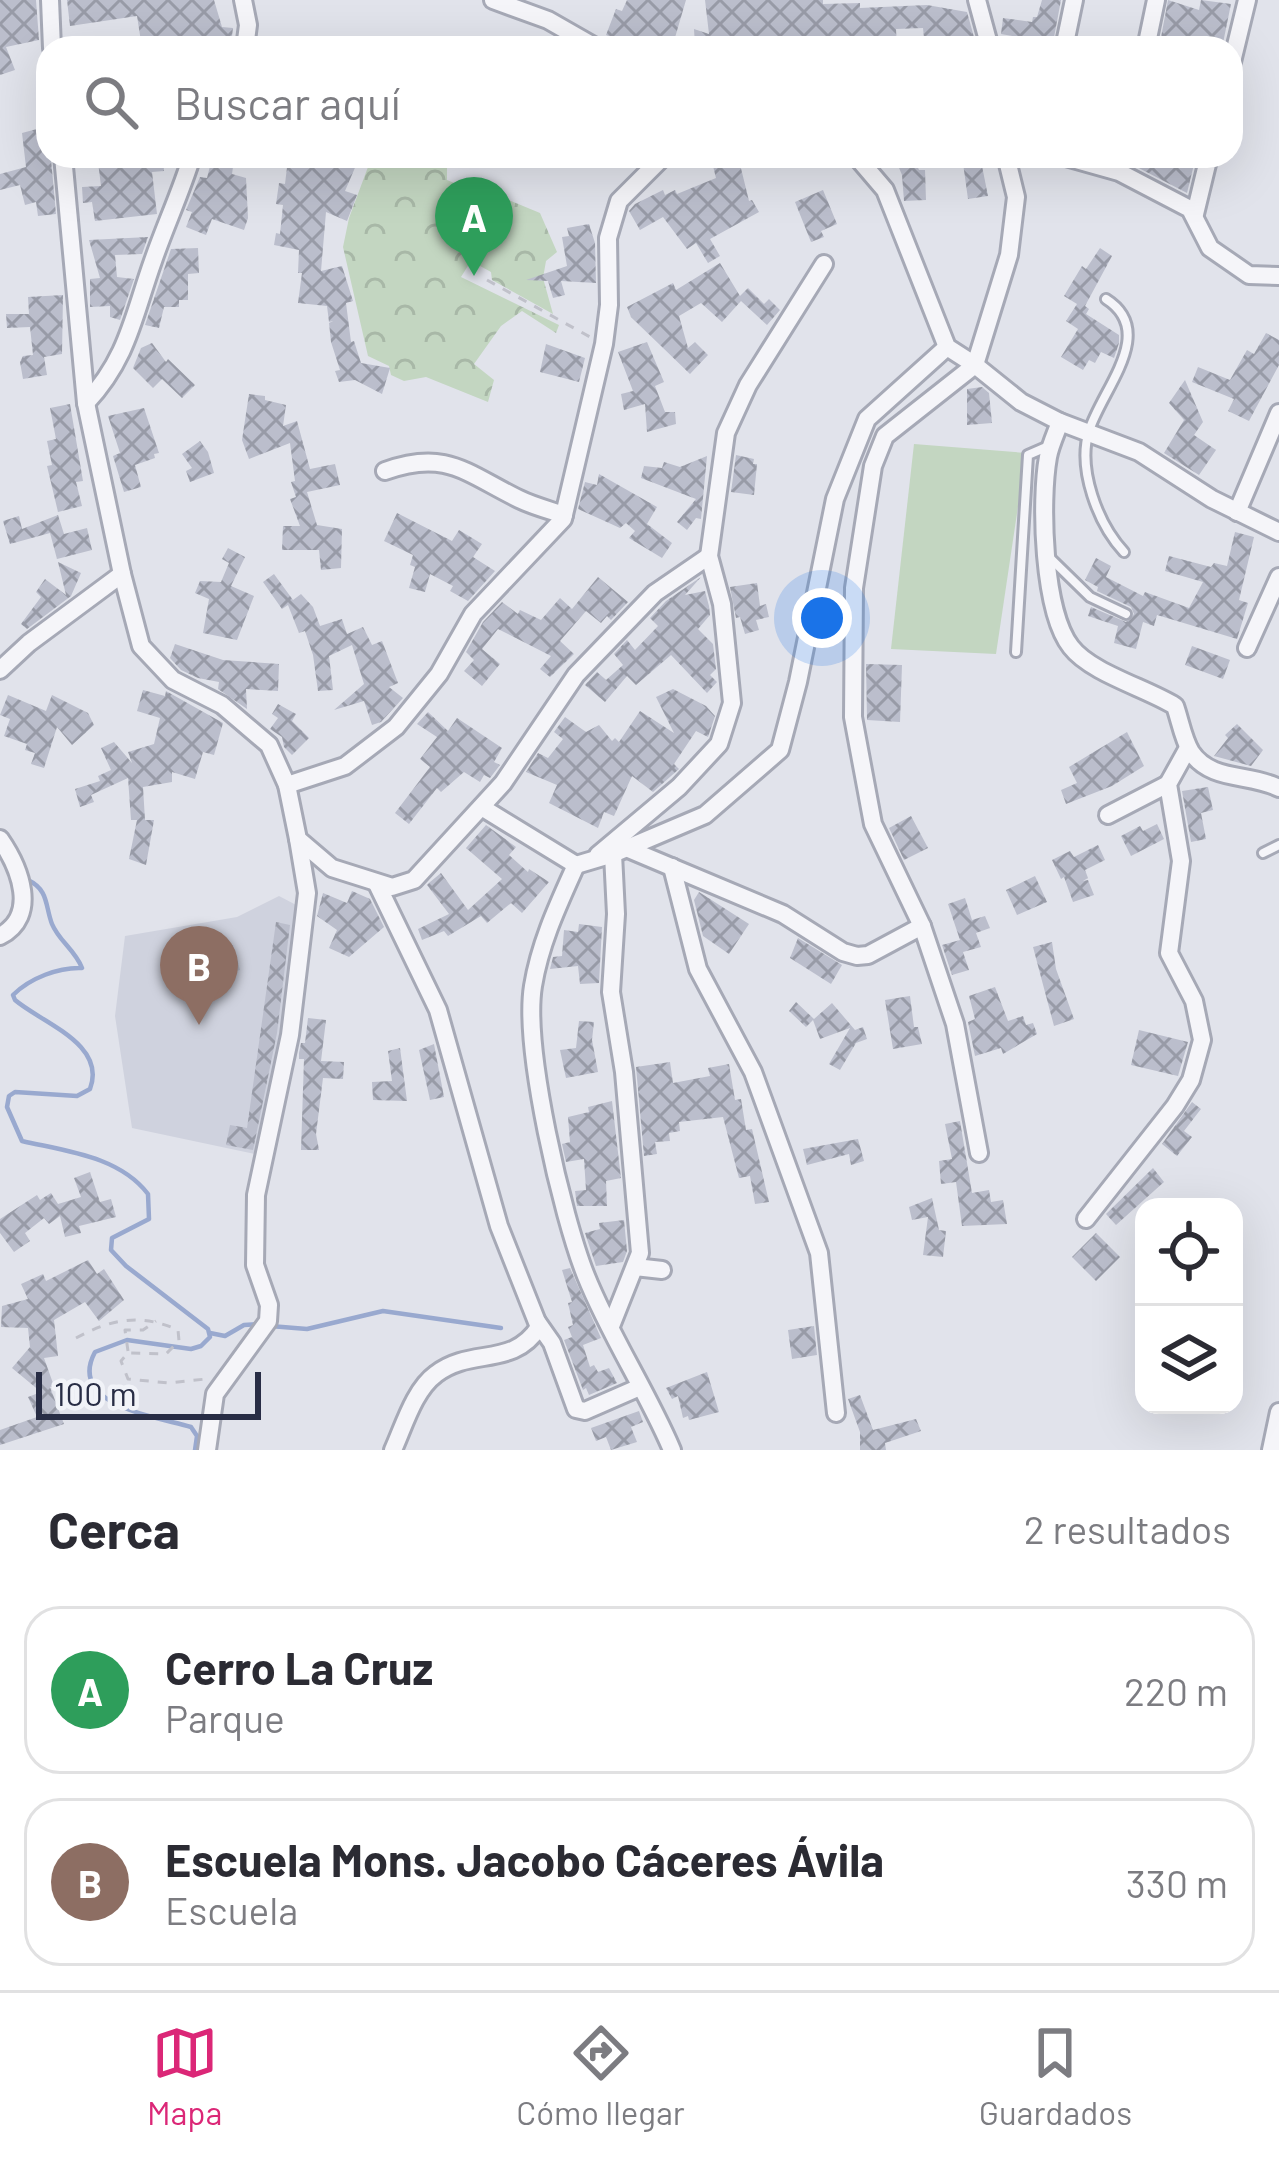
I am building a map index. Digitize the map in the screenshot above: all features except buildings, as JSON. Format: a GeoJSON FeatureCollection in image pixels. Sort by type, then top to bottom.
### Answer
{"type":"FeatureCollection","features":[{"type":"Feature","properties":{"kind":"street"},"geometry":{"type":"LineString","coordinates":[[50,0],[52,36]]}},
{"type":"Feature","properties":{"kind":"street"},"geometry":{"type":"LineString","coordinates":[[243,0],[247,36]]}},
{"type":"Feature","properties":{"kind":"street"},"geometry":{"type":"LineString","coordinates":[[493,0],[577,36]]}},
{"type":"Feature","properties":{"kind":"street"},"geometry":{"type":"LineString","coordinates":[[977,0],[987,36]]}},
{"type":"Feature","properties":{"kind":"street"},"geometry":{"type":"LineString","coordinates":[[1066,36],[1074,0]]}},
{"type":"Feature","properties":{"kind":"street"},"geometry":{"type":"LineString","coordinates":[[1148,36],[1156,0]]}},
{"type":"Feature","properties":{"kind":"street"},"geometry":{"type":"LineString","coordinates":[[1238,36],[1247,0]]}},
{"type":"Feature","properties":{"kind":"street"},"geometry":{"type":"LineString","coordinates":[[65,168],[86,403],[141,646],[173,680],[222,705],[275,754],[287,785],[307,893],[279,1098],[256,1195],[255,1265],[269,1305],[266,1326],[215,1394],[207,1450]]}},
{"type":"Feature","properties":{"kind":"street"},"geometry":{"type":"LineString","coordinates":[[86,403],[109,378],[126,347],[188,168]]}},
{"type":"Feature","properties":{"kind":"street"},"geometry":{"type":"LineString","coordinates":[[287,785],[345,766],[396,727],[439,674],[473,614],[564,514],[604,344],[608,238],[619,201],[652,168]]}},
{"type":"Feature","properties":{"kind":"street"},"geometry":{"type":"LineString","coordinates":[[866,168],[885,190],[947,347],[1021,402],[1139,452],[1279,532]]}},
{"type":"Feature","properties":{"kind":"street"},"geometry":{"type":"LineString","coordinates":[[979,1153],[955,1024],[922,926],[873,824],[853,717],[854,587],[873,466],[885,436],[975,365],[1009,255],[1016,197],[1009,168]]}},
{"type":"Feature","properties":{"kind":"street"},"geometry":{"type":"LineString","coordinates":[[1126,168],[1195,214],[1210,248],[1249,274],[1279,276]]}},
{"type":"Feature","properties":{"kind":"street"},"geometry":{"type":"LineString","coordinates":[[1195,214],[1206,168]]}},
{"type":"Feature","properties":{"kind":"street"},"geometry":{"type":"LineString","coordinates":[[672,1450],[592,1288],[559,1180],[537,1074],[532,991],[545,935],[584,863],[679,787],[719,744],[732,703],[722,604],[709,556],[726,433],[748,385],[824,264]]}},
{"type":"Feature","properties":{"kind":"street"},"geometry":{"type":"LineString","coordinates":[[483,808],[584,863],[705,815],[780,750],[835,499],[867,419],[947,347]]}},
{"type":"Feature","properties":{"kind":"street"},"geometry":{"type":"LineString","coordinates":[[1237,512],[1279,413]]}},
{"type":"Feature","properties":{"kind":"street"},"geometry":{"type":"LineString","coordinates":[[1060,422],[1052,445],[1048,556],[1057,620],[1071,647],[1090,664],[1175,706],[1188,748],[1204,767],[1279,788]]}},
{"type":"Feature","properties":{"kind":"street"},"geometry":{"type":"LineString","coordinates":[[385,471],[412,461],[453,463],[525,502],[564,514]]}},
{"type":"Feature","properties":{"kind":"street"},"geometry":{"type":"LineString","coordinates":[[298,838],[332,868],[377,884],[401,886],[414,880],[483,808],[577,675],[656,593],[709,556]]}},
{"type":"Feature","properties":{"kind":"street"},"geometry":{"type":"LineString","coordinates":[[0,670],[122,574]]}},
{"type":"Feature","properties":{"kind":"street"},"geometry":{"type":"LineString","coordinates":[[1246,648],[1279,577]]}},
{"type":"Feature","properties":{"kind":"street"},"geometry":{"type":"LineString","coordinates":[[1108,815],[1168,784],[1188,748]]}},
{"type":"Feature","properties":{"kind":"street"},"geometry":{"type":"LineString","coordinates":[[1086,1220],[1175,1106],[1191,1080],[1202,1040],[1194,1000],[1168,952],[1181,861],[1168,784]]}},
{"type":"Feature","properties":{"kind":"street"},"geometry":{"type":"LineString","coordinates":[[0,839],[16,871],[22,901],[19,924],[0,936]]}},
{"type":"Feature","properties":{"kind":"street"},"geometry":{"type":"LineString","coordinates":[[620,851],[783,914],[857,956],[868,955],[922,926]]}},
{"type":"Feature","properties":{"kind":"street"},"geometry":{"type":"LineString","coordinates":[[610,1326],[640,1253],[624,1072],[611,992],[620,851]]}},
{"type":"Feature","properties":{"kind":"street"},"geometry":{"type":"LineString","coordinates":[[672,868],[698,969],[753,1072],[819,1253],[836,1413]]}},
{"type":"Feature","properties":{"kind":"street"},"geometry":{"type":"LineString","coordinates":[[377,884],[439,1010],[499,1226],[538,1323],[552,1343],[581,1411],[640,1387]]}},
{"type":"Feature","properties":{"kind":"street"},"geometry":{"type":"LineString","coordinates":[[592,1288],[662,1270]]}},
{"type":"Feature","properties":{"kind":"street"},"geometry":{"type":"LineString","coordinates":[[393,1450],[418,1397],[436,1374],[452,1365],[525,1347],[538,1323]]}},
{"type":"Feature","properties":{"kind":"street"},"geometry":{"type":"LineString","coordinates":[[1271,1450],[1279,1412]]}},
{"type":"Feature","properties":{"kind":"lane"},"geometry":{"type":"LineString","coordinates":[[1106,299],[1130,322],[1128,346],[1088,433],[1085,469],[1105,525],[1124,552]]}},
{"type":"Feature","properties":{"kind":"lane"},"geometry":{"type":"LineString","coordinates":[[1016,652],[1028,455],[1052,445]]}},
{"type":"Feature","properties":{"kind":"lane"},"geometry":{"type":"LineString","coordinates":[[1048,556],[1090,597],[1126,614]]}},
{"type":"Feature","properties":{"kind":"lane"},"geometry":{"type":"LineString","coordinates":[[1263,853],[1279,844]]}},
{"type":"Feature","properties":{"kind":"path"},"geometry":{"type":"LineString","coordinates":[[487,280],[604,344]]}},
{"type":"Feature","properties":{"kind":"path"},"geometry":{"type":"LineString","coordinates":[[76,1338],[122,1319],[142,1317],[178,1330],[179,1341],[166,1354],[128,1350]]}},
{"type":"Feature","properties":{"kind":"path"},"geometry":{"type":"LineString","coordinates":[[156,1321],[143,1330],[125,1330],[128,1350],[121,1361],[128,1379],[168,1383],[216,1377]]}},
{"type":"Feature","properties":{"kind":"shaded area"},"geometry":{"type":"Polygon","coordinates":[[[279,896],[300,907],[260,1155],[132,1128],[115,1016],[125,936],[237,917],[279,896]]]}},
{"type":"Feature","properties":{"kind":"green space"},"geometry":{"type":"Polygon","coordinates":[[[368,168],[447,168],[447,180],[471,190],[473,211],[499,220],[504,198],[540,213],[557,252],[546,261],[543,278],[553,314],[492,280],[491,272],[471,261],[461,277],[559,325],[556,333],[522,311],[501,326],[474,364],[494,380],[488,402],[426,377],[404,381],[391,375],[389,366],[368,356],[343,247],[368,168]]]}},
{"type":"Feature","properties":{"kind":"green space"},"geometry":{"type":"Polygon","coordinates":[[[914,444],[1026,453],[996,654],[891,649],[914,444]]]}},
{"type":"Feature","properties":{"kind":"waterway"},"geometry":{"type":"LineString","coordinates":[[28,880],[43,894],[55,930],[82,968],[45,975],[13,995],[81,1047],[93,1073],[90,1089],[77,1096],[15,1092],[7,1107],[22,1141],[107,1163],[148,1194],[149,1219],[112,1238],[111,1250],[208,1329],[210,1337],[191,1349],[127,1340],[95,1352],[89,1370],[93,1385],[120,1406],[191,1427],[197,1436],[195,1450]]}},
{"type":"Feature","properties":{"kind":"waterway"},"geometry":{"type":"LineString","coordinates":[[270,1326],[307,1329],[383,1311],[501,1328]]}},
{"type":"Feature","properties":{"kind":"waterway"},"geometry":{"type":"LineString","coordinates":[[210,1333],[225,1336],[244,1325],[259,1324]]}},
{"type":"Feature","properties":{"kind":"place","name":"Cerro La Cruz"},"geometry":{"type":"Point","coordinates":[474,276]}},
{"type":"Feature","properties":{"kind":"place","name":"Escuela Mons. Jacobo Cáceres Ávila"},"geometry":{"type":"Point","coordinates":[199,1025]}}]}
